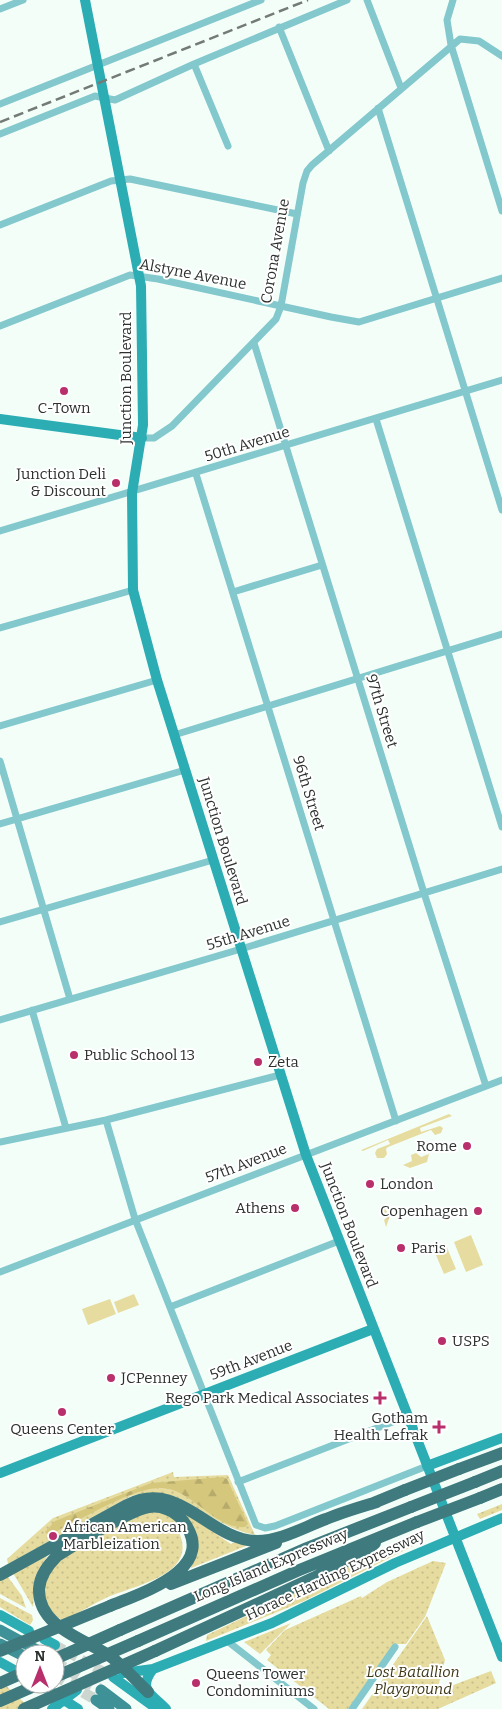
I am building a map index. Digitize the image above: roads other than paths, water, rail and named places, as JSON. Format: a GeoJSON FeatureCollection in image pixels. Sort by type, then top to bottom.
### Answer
{"type":"FeatureCollection","features":[{"type":"Feature","properties":{"kind":"highway"},"geometry":{"type":"LineString","coordinates":[[124,1600],[147,1594],[225,1564],[502,1452]]}},
{"type":"Feature","properties":{"kind":"highway","name":"Long Island Expressway"},"geometry":{"type":"LineString","coordinates":[[65,1655],[307,1548],[502,1471]]}},
{"type":"Feature","properties":{"kind":"highway","name":"Long Island Expressway"},"geometry":{"type":"LineString","coordinates":[[65,1673],[297,1570],[502,1489]]}},
{"type":"Feature","properties":{"kind":"highway"},"geometry":{"type":"LineString","coordinates":[[0,1575],[127,1505],[146,1498],[169,1500],[234,1536],[254,1541],[281,1536],[377,1502]]}},
{"type":"Feature","properties":{"kind":"highway"},"geometry":{"type":"LineString","coordinates":[[0,1651],[110,1606],[172,1578],[185,1566],[191,1549],[190,1535],[184,1522],[174,1513],[155,1507],[135,1512],[58,1556],[47,1567],[41,1578],[40,1602],[49,1617],[65,1630],[112,1658],[148,1692]]}},
{"type":"Feature","properties":{"kind":"highway"},"geometry":{"type":"LineString","coordinates":[[24,1709],[320,1575],[364,1552],[385,1535]]}},
{"type":"Feature","properties":{"kind":"highway"},"geometry":{"type":"LineString","coordinates":[[0,1683],[15,1676]]}},
{"type":"Feature","properties":{"kind":"highway"},"geometry":{"type":"LineString","coordinates":[[0,1701],[16,1694]]}},
{"type":"Feature","properties":{"kind":"main road","name":"Junction Boulevard"},"geometry":{"type":"LineString","coordinates":[[86,0],[139,277],[142,438],[132,492],[133,590],[157,680],[306,1155],[502,1657]]}},
{"type":"Feature","properties":{"kind":"main road","name":"Corona Avenue"},"geometry":{"type":"LineString","coordinates":[[0,419],[142,438]]}},
{"type":"Feature","properties":{"kind":"main road","name":"59th Avenue"},"geometry":{"type":"LineString","coordinates":[[0,1473],[373,1329]]}},
{"type":"Feature","properties":{"kind":"main road"},"geometry":{"type":"LineString","coordinates":[[427,1466],[502,1438]]}},
{"type":"Feature","properties":{"kind":"main road","name":"Horace Harding Expressway"},"geometry":{"type":"LineString","coordinates":[[52,1709],[63,1699],[101,1678],[153,1669],[297,1612],[455,1537],[502,1518]]}},
{"type":"Feature","properties":{"kind":"main road"},"geometry":{"type":"LineString","coordinates":[[0,1615],[29,1631]]}},
{"type":"Feature","properties":{"kind":"main road"},"geometry":{"type":"LineString","coordinates":[[0,1630],[26,1644]]}},
{"type":"Feature","properties":{"kind":"main road"},"geometry":{"type":"LineString","coordinates":[[44,1639],[53,1644]]}},
{"type":"Feature","properties":{"kind":"main road"},"geometry":{"type":"LineString","coordinates":[[0,1644],[15,1652]]}},
{"type":"Feature","properties":{"kind":"main road"},"geometry":{"type":"LineString","coordinates":[[0,1662],[15,1670]]}},
{"type":"Feature","properties":{"kind":"main road"},"geometry":{"type":"LineString","coordinates":[[153,1669],[146,1680],[148,1692],[166,1709]]}},
{"type":"Feature","properties":{"kind":"main road"},"geometry":{"type":"LineString","coordinates":[[113,1677],[158,1709]]}},
{"type":"Feature","properties":{"kind":"main road"},"geometry":{"type":"LineString","coordinates":[[55,1694],[78,1709]]}},
{"type":"Feature","properties":{"kind":"main road"},"geometry":{"type":"LineString","coordinates":[[110,1709],[98,1695],[126,1709]]}},
{"type":"Feature","properties":{"kind":"street"},"geometry":{"type":"LineString","coordinates":[[0,9],[23,0]]}},
{"type":"Feature","properties":{"kind":"street"},"geometry":{"type":"LineString","coordinates":[[0,104],[261,0]]}},
{"type":"Feature","properties":{"kind":"street"},"geometry":{"type":"LineString","coordinates":[[0,134],[95,96],[115,100],[279,27],[347,0]]}},
{"type":"Feature","properties":{"kind":"street"},"geometry":{"type":"LineString","coordinates":[[367,0],[401,88]]}},
{"type":"Feature","properties":{"kind":"street"},"geometry":{"type":"LineString","coordinates":[[453,0],[446,20],[451,45],[502,210]]}},
{"type":"Feature","properties":{"kind":"street"},"geometry":{"type":"LineString","coordinates":[[279,27],[329,151]]}},
{"type":"Feature","properties":{"kind":"street","name":"Corona Avenue"},"geometry":{"type":"LineString","coordinates":[[142,438],[154,438],[172,426],[276,319],[281,306],[297,214],[307,172],[401,88],[460,39],[473,38],[502,56]]}},
{"type":"Feature","properties":{"kind":"street"},"geometry":{"type":"LineString","coordinates":[[194,64],[228,146]]}},
{"type":"Feature","properties":{"kind":"street"},"geometry":{"type":"LineString","coordinates":[[378,108],[502,510]]}},
{"type":"Feature","properties":{"kind":"street"},"geometry":{"type":"LineString","coordinates":[[0,225],[121,180],[130,179],[297,214]]}},
{"type":"Feature","properties":{"kind":"street","name":"Alstyne Avenue"},"geometry":{"type":"LineString","coordinates":[[0,326],[130,275],[359,322],[502,278]]}},
{"type":"Feature","properties":{"kind":"street","name":"97th Street"},"geometry":{"type":"LineString","coordinates":[[254,343],[424,893],[486,1086]]}},
{"type":"Feature","properties":{"kind":"street","name":"50th Avenue"},"geometry":{"type":"LineString","coordinates":[[0,532],[502,380]]}},
{"type":"Feature","properties":{"kind":"street"},"geometry":{"type":"LineString","coordinates":[[376,419],[502,827]]}},
{"type":"Feature","properties":{"kind":"street","name":"96th Street"},"geometry":{"type":"LineString","coordinates":[[196,474],[396,1121]]}},
{"type":"Feature","properties":{"kind":"street"},"geometry":{"type":"LineString","coordinates":[[233,592],[322,565]]}},
{"type":"Feature","properties":{"kind":"street"},"geometry":{"type":"LineString","coordinates":[[0,628],[133,590]]}},
{"type":"Feature","properties":{"kind":"street"},"geometry":{"type":"LineString","coordinates":[[174,735],[358,680],[502,634]]}},
{"type":"Feature","properties":{"kind":"street"},"geometry":{"type":"LineString","coordinates":[[0,726],[157,680]]}},
{"type":"Feature","properties":{"kind":"street"},"geometry":{"type":"LineString","coordinates":[[0,761],[70,999]]}},
{"type":"Feature","properties":{"kind":"street"},"geometry":{"type":"LineString","coordinates":[[0,824],[185,770]]}},
{"type":"Feature","properties":{"kind":"street"},"geometry":{"type":"LineString","coordinates":[[0,922],[213,860]]}},
{"type":"Feature","properties":{"kind":"street","name":"55th Avenue"},"geometry":{"type":"LineString","coordinates":[[0,1020],[502,869]]}},
{"type":"Feature","properties":{"kind":"street"},"geometry":{"type":"LineString","coordinates":[[32,1010],[66,1128]]}},
{"type":"Feature","properties":{"kind":"street"},"geometry":{"type":"LineString","coordinates":[[0,1142],[106,1120],[280,1075]]}},
{"type":"Feature","properties":{"kind":"street","name":"57th Avenue"},"geometry":{"type":"LineString","coordinates":[[0,1272],[502,1080]]}},
{"type":"Feature","properties":{"kind":"street"},"geometry":{"type":"LineString","coordinates":[[106,1120],[135,1219],[254,1522],[259,1527],[275,1526],[427,1466]]}},
{"type":"Feature","properties":{"kind":"street"},"geometry":{"type":"LineString","coordinates":[[170,1307],[339,1241]]}},
{"type":"Feature","properties":{"kind":"street"},"geometry":{"type":"LineString","coordinates":[[238,1482],[408,1416]]}},
{"type":"Feature","properties":{"kind":"street"},"geometry":{"type":"LineString","coordinates":[[226,1640],[314,1709]]}},
{"type":"Feature","properties":{"kind":"street"},"geometry":{"type":"LineString","coordinates":[[352,1709],[395,1647]]}},
{"type":"Feature","properties":{"kind":"tunnel"},"geometry":{"type":"LineString","coordinates":[[65,1651],[109,1675]]}},
{"type":"Feature","properties":{"kind":"tunnel"},"geometry":{"type":"LineString","coordinates":[[65,1668],[101,1690]]}},
{"type":"Feature","properties":{"kind":"tunnel"},"geometry":{"type":"LineString","coordinates":[[65,1681],[96,1700]]}},
{"type":"Feature","properties":{"kind":"railway"},"geometry":{"type":"LineString","coordinates":[[0,122],[308,0]]}},
{"type":"Feature","properties":{"kind":"place","name":"C-Town"},"geometry":{"type":"Point","coordinates":[64,391]}},
{"type":"Feature","properties":{"kind":"place","name":"Junction Deli & Discount"},"geometry":{"type":"Point","coordinates":[116,483]}},
{"type":"Feature","properties":{"kind":"place","name":"Public School 13"},"geometry":{"type":"Point","coordinates":[74,1055]}},
{"type":"Feature","properties":{"kind":"place","name":"Zeta"},"geometry":{"type":"Point","coordinates":[258,1062]}},
{"type":"Feature","properties":{"kind":"place","name":"Rome"},"geometry":{"type":"Point","coordinates":[467,1146]}},
{"type":"Feature","properties":{"kind":"place","name":"London"},"geometry":{"type":"Point","coordinates":[370,1184]}},
{"type":"Feature","properties":{"kind":"place","name":"Athens"},"geometry":{"type":"Point","coordinates":[295,1208]}},
{"type":"Feature","properties":{"kind":"place","name":"Copenhagen"},"geometry":{"type":"Point","coordinates":[478,1211]}},
{"type":"Feature","properties":{"kind":"place","name":"Paris"},"geometry":{"type":"Point","coordinates":[401,1248]}},
{"type":"Feature","properties":{"kind":"place","name":"USPS"},"geometry":{"type":"Point","coordinates":[442,1341]}},
{"type":"Feature","properties":{"kind":"place","name":"JCPenney"},"geometry":{"type":"Point","coordinates":[111,1378]}},
{"type":"Feature","properties":{"kind":"place","name":"Rego Park Medical Associates"},"geometry":{"type":"Point","coordinates":[380,1398]}},
{"type":"Feature","properties":{"kind":"place","name":"Queens Center"},"geometry":{"type":"Point","coordinates":[62,1412]}},
{"type":"Feature","properties":{"kind":"place","name":"Gotham Health Lefrak"},"geometry":{"type":"Point","coordinates":[439,1427]}},
{"type":"Feature","properties":{"kind":"place","name":"African American Marbleization"},"geometry":{"type":"Point","coordinates":[53,1536]}},
{"type":"Feature","properties":{"kind":"place","name":"Queens Tower Condominiums"},"geometry":{"type":"Point","coordinates":[196,1683]}},
{"type":"Feature","properties":{"kind":"park label","name":"Lost Batallion Playground"},"geometry":{"type":"Point","coordinates":[413,1680]}}]}
